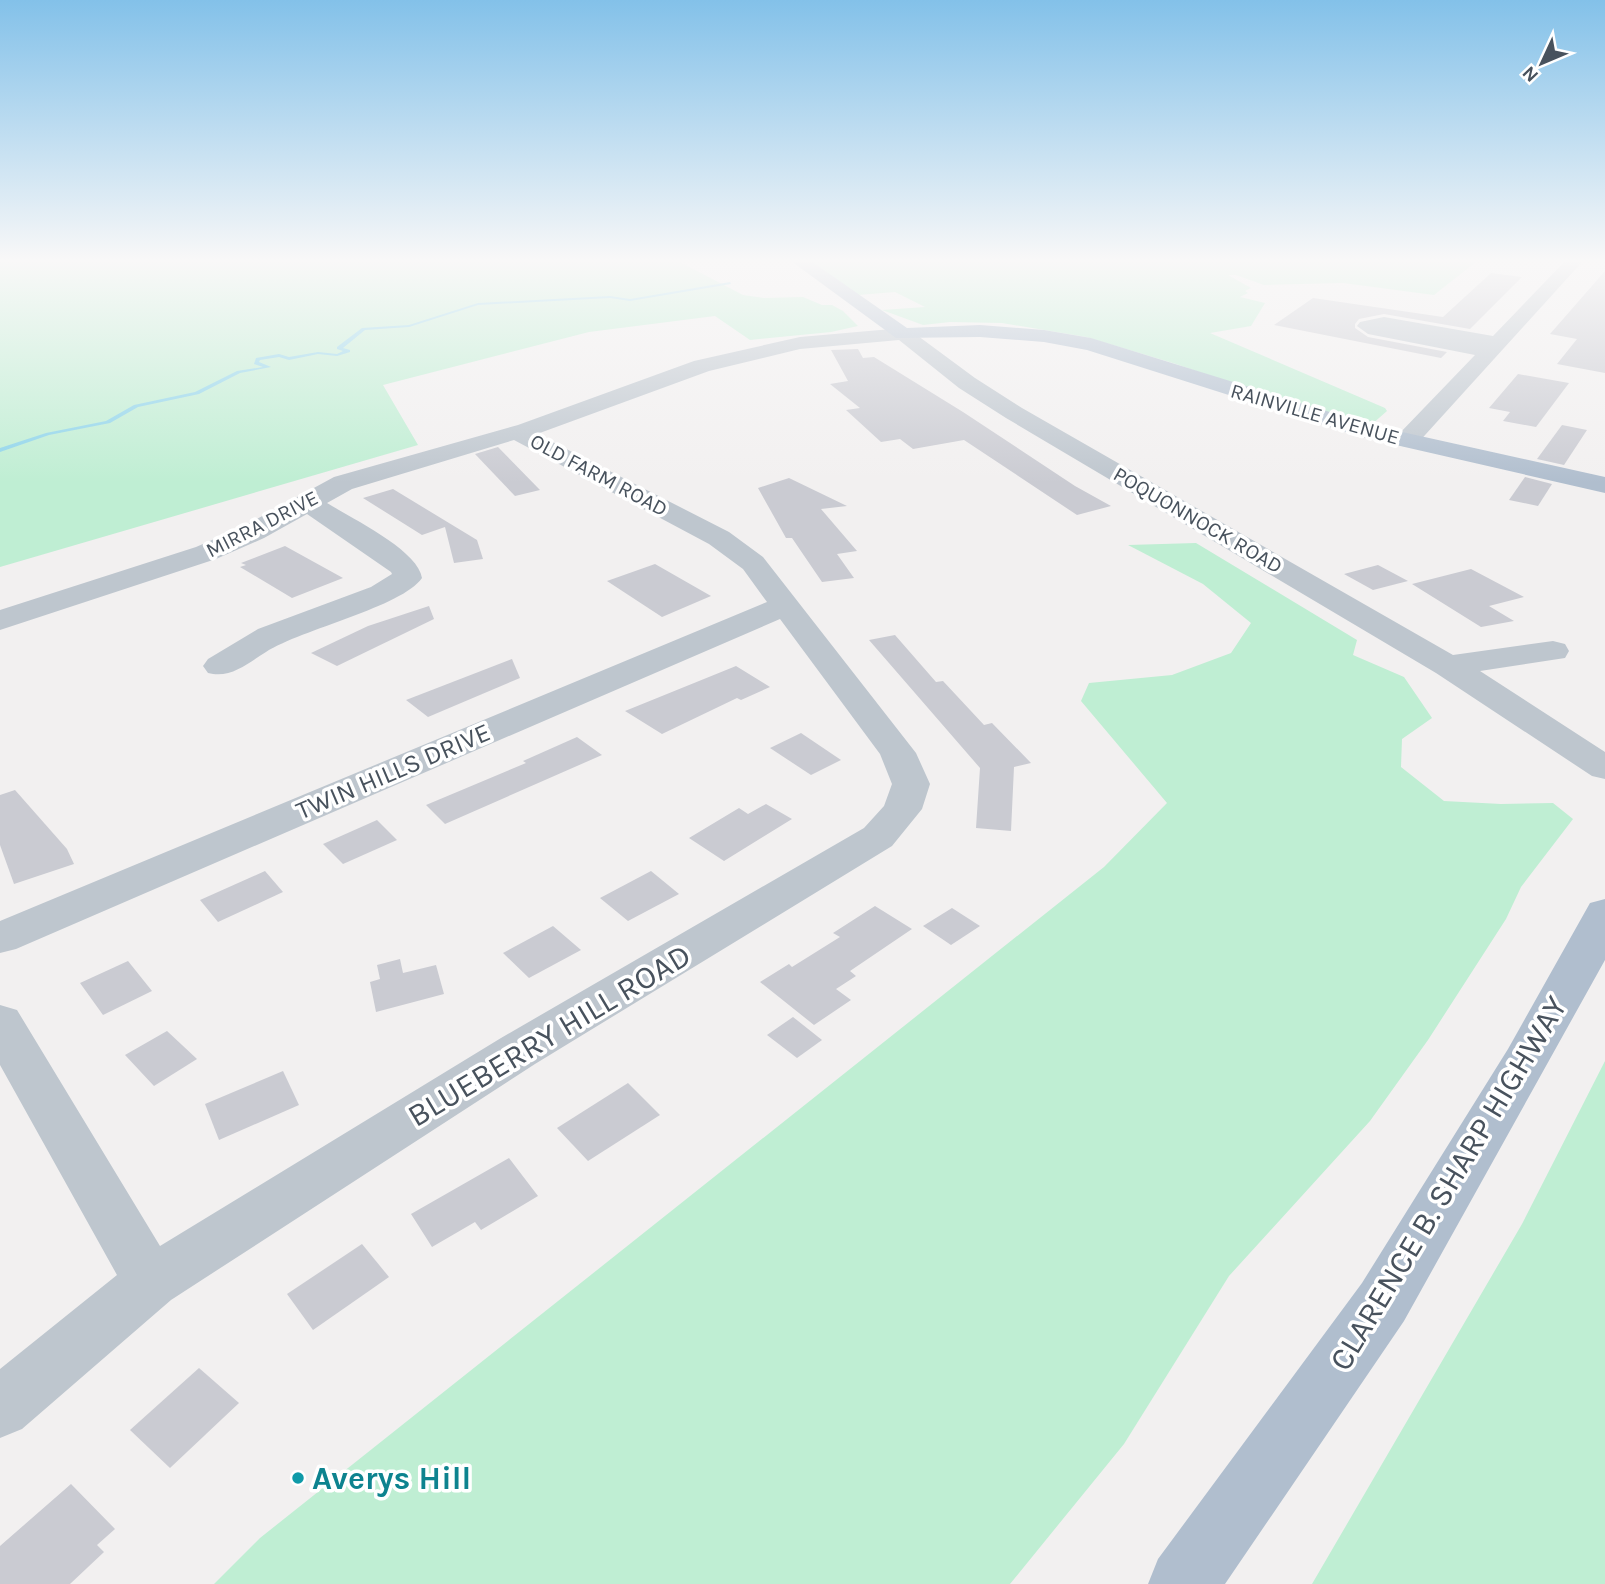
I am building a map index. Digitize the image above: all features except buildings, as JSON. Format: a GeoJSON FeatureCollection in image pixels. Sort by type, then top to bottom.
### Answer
{"type":"FeatureCollection","features":[{"type":"Feature","properties":{"kind":"main road","name":"RAINVILLE AVENUE"},"geometry":{"type":"LineString","coordinates":[[1017,335],[1074,341],[1291,409],[1407,440],[1605,485]]}},
{"type":"Feature","properties":{"kind":"main road","name":"CLARENCE B. SHARP HIGHWAY"},"geometry":{"type":"LineString","coordinates":[[1183,1584],[1383,1302],[1525,1062],[1589,948],[1605,913]]}},
{"type":"Feature","properties":{"kind":"street","name":"OLD FARM ROAD"},"geometry":{"type":"LineString","coordinates":[[787,605],[753,563],[738,551],[527,439],[523,435],[524,431],[650,383],[745,355],[820,340],[890,335]]}},
{"type":"Feature","properties":{"kind":"street","name":"POQUONNOCK ROAD"},"geometry":{"type":"LineString","coordinates":[[904,335],[967,383],[1014,413],[1448,666],[1605,768]]}},
{"type":"Feature","properties":{"kind":"street"},"geometry":{"type":"LineString","coordinates":[[1408,335],[1494,347]]}},
{"type":"Feature","properties":{"kind":"street"},"geometry":{"type":"LineString","coordinates":[[1439,335],[1494,347]]}},
{"type":"Feature","properties":{"kind":"street"},"geometry":{"type":"LineString","coordinates":[[1407,440],[1505,335]]}},
{"type":"Feature","properties":{"kind":"street","name":"MIRRA DRIVE"},"geometry":{"type":"LineString","coordinates":[[0,620],[206,553],[254,532],[343,483],[376,471],[524,431]]}},
{"type":"Feature","properties":{"kind":"street"},"geometry":{"type":"LineString","coordinates":[[220,666],[269,636],[382,593],[407,578],[406,570],[396,559],[306,501]]}},
{"type":"Feature","properties":{"kind":"street","name":"TWIN HILLS DRIVE"},"geometry":{"type":"LineString","coordinates":[[0,938],[787,605]]}},
{"type":"Feature","properties":{"kind":"street","name":"BLUEBERRY HILL ROAD"},"geometry":{"type":"LineString","coordinates":[[0,1408],[151,1282],[518,1051],[878,837],[902,809],[911,784],[898,753],[787,605]]}},
{"type":"Feature","properties":{"kind":"street"},"geometry":{"type":"LineString","coordinates":[[1448,666],[1553,650]]}},
{"type":"Feature","properties":{"kind":"street"},"geometry":{"type":"LineString","coordinates":[[0,1022],[151,1282]]}},
{"type":"Feature","properties":{"kind":"green space"},"geometry":{"type":"Polygon","coordinates":[[[0,335],[578,335],[383,385],[418,445],[0,567],[0,335]]]}},
{"type":"Feature","properties":{"kind":"green space"},"geometry":{"type":"Polygon","coordinates":[[[743,335],[801,335],[750,340],[743,335]]]}},
{"type":"Feature","properties":{"kind":"green space"},"geometry":{"type":"Polygon","coordinates":[[[1074,335],[1214,335],[1387,411],[1371,425],[1261,394],[1176,364],[1074,335]]]}},
{"type":"Feature","properties":{"kind":"green space"},"geometry":{"type":"Polygon","coordinates":[[[1196,543],[1357,640],[1353,655],[1404,677],[1432,718],[1402,739],[1401,767],[1444,801],[1553,803],[1573,819],[1521,887],[1506,919],[1428,1040],[1370,1121],[1229,1276],[1124,1444],[1010,1584],[214,1584],[260,1538],[1104,867],[1167,803],[1081,701],[1089,683],[1172,675],[1231,653],[1251,623],[1203,584],[1128,545],[1196,543]]]}},
{"type":"Feature","properties":{"kind":"green space"},"geometry":{"type":"Polygon","coordinates":[[[1605,1061],[1605,1584],[1312,1584],[1522,1224],[1605,1061]]]}},
{"type":"Feature","properties":{"kind":"waterway"},"geometry":{"type":"LineString","coordinates":[[0,450],[48,434],[108,422],[136,406],[197,393],[239,372],[269,367],[256,363],[258,359],[279,355],[289,359],[318,353],[337,355],[348,351],[339,348],[356,335]]}},
{"type":"Feature","properties":{"kind":"place","name":"Averys Hill"},"geometry":{"type":"Point","coordinates":[298,1478]}}]}
